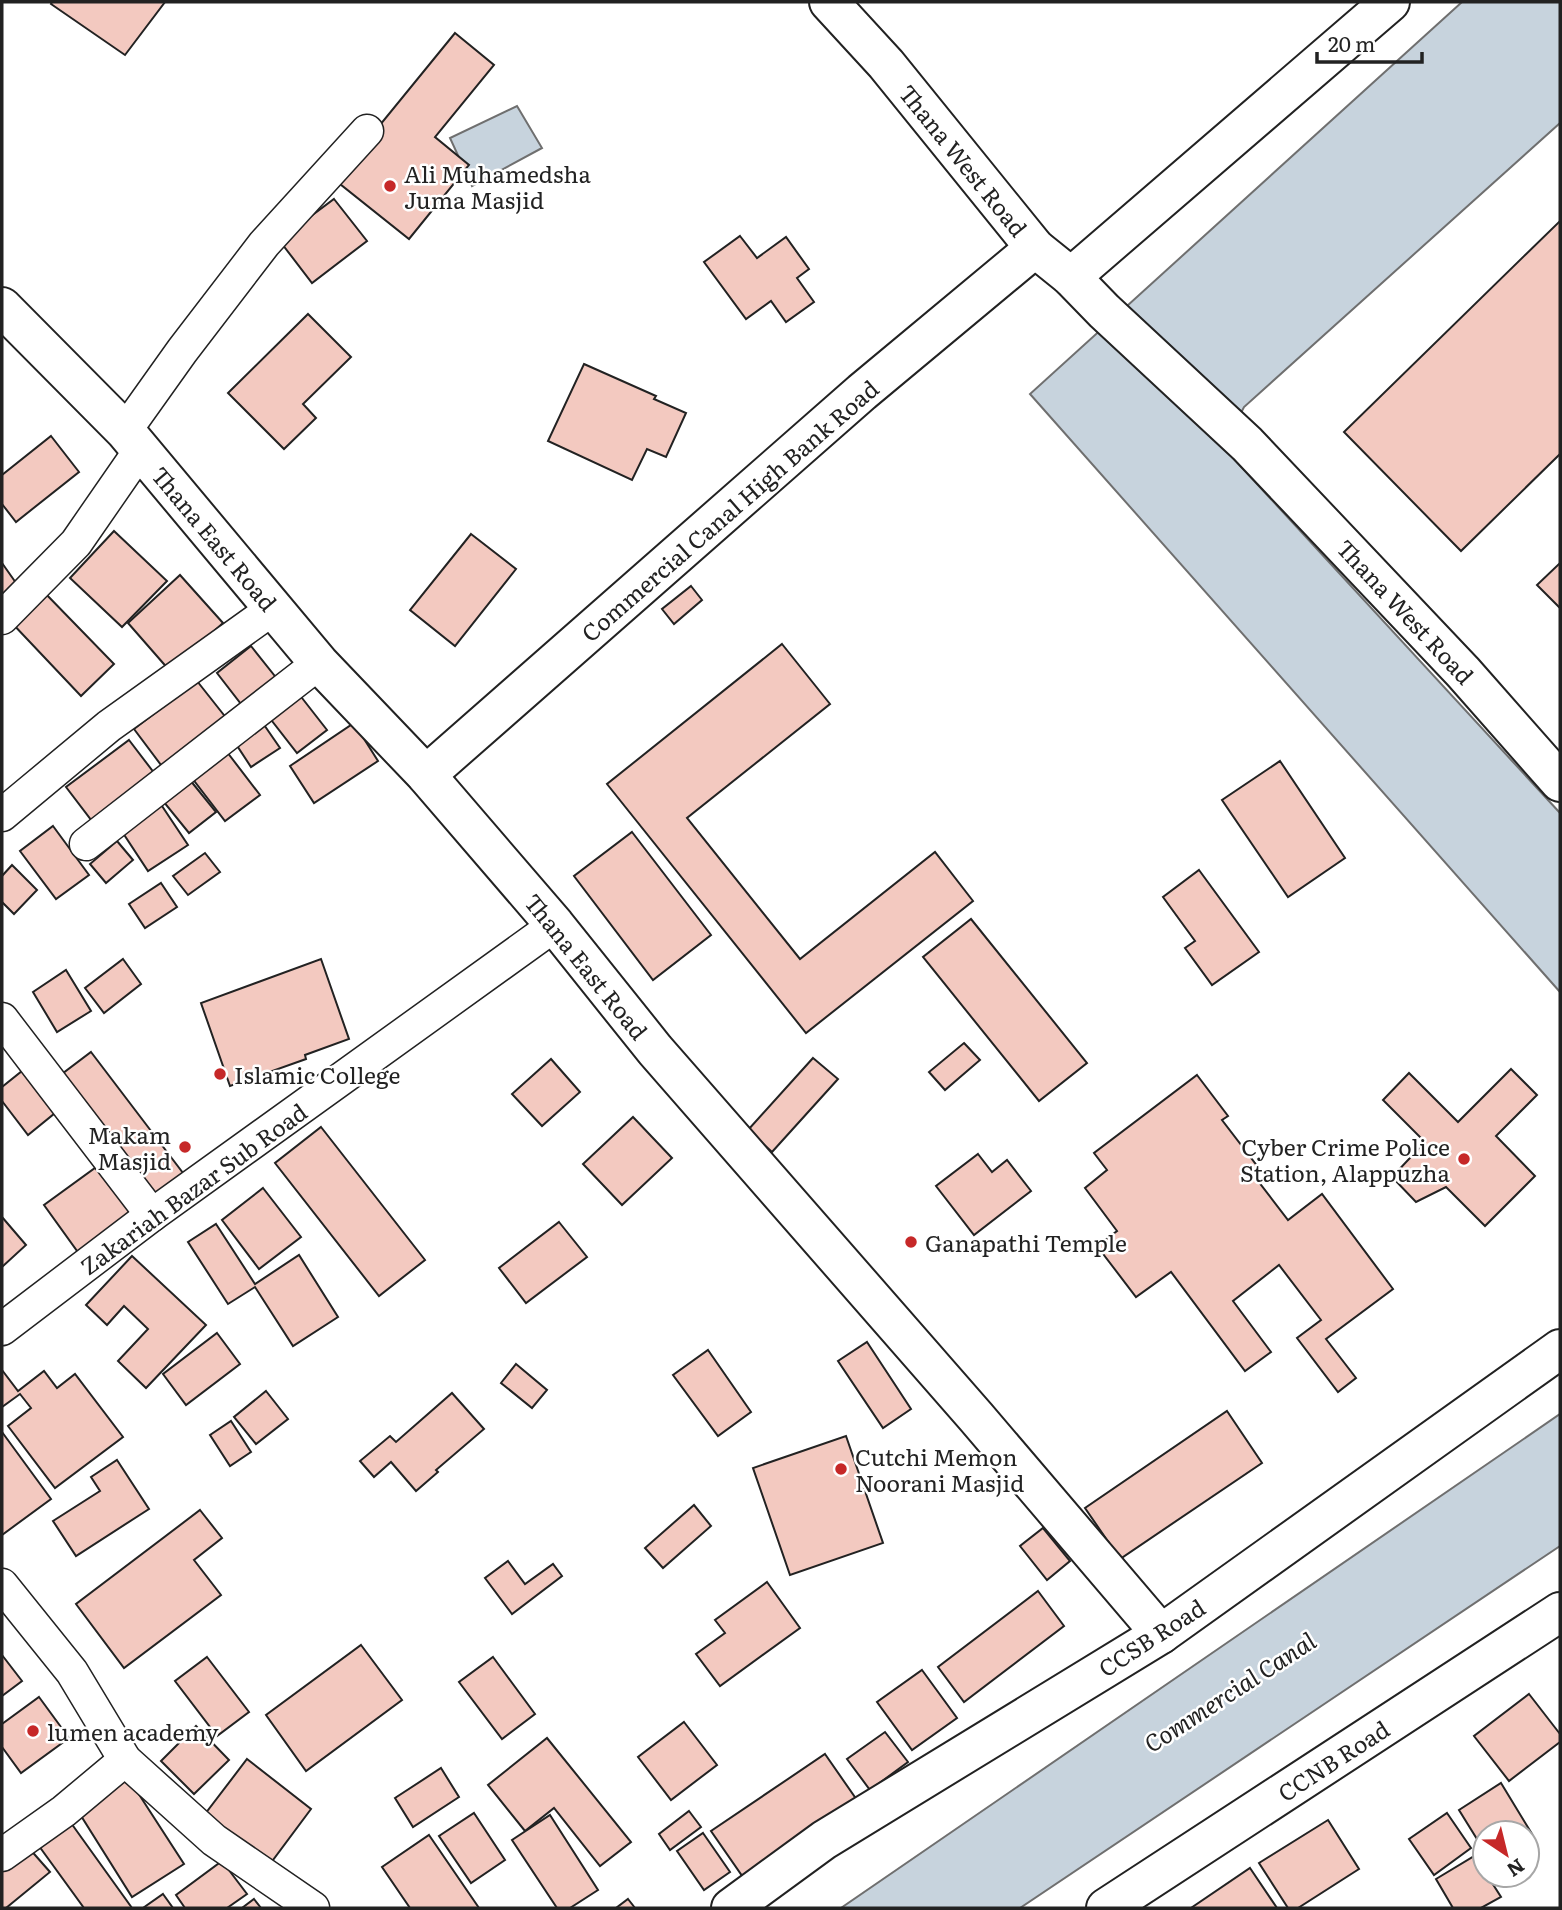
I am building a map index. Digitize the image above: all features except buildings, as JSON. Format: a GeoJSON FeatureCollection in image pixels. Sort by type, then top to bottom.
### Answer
{"type":"FeatureCollection","features":[{"type":"Feature","properties":{"kind":"main road","name":"Thana West Road"},"geometry":{"type":"LineString","coordinates":[[829,2],[887,64],[1035,248],[1071,277],[1104,312],[1247,444],[1463,672],[1560,782]]}},
{"type":"Feature","properties":{"kind":"main road"},"geometry":{"type":"LineString","coordinates":[[1071,277],[1390,2]]}},
{"type":"Feature","properties":{"kind":"main road","name":"Commercial Canal High Bank Road"},"geometry":{"type":"LineString","coordinates":[[426,775],[862,391],[1035,248]]}},
{"type":"Feature","properties":{"kind":"main road","name":"Thana East Road"},"geometry":{"type":"LineString","coordinates":[[2,307],[133,440],[319,663],[426,775],[555,925],[655,1050],[976,1417],[1161,1634]]}},
{"type":"Feature","properties":{"kind":"main road","name":"CCSB Road"},"geometry":{"type":"LineString","coordinates":[[731,1908],[824,1840],[1161,1634],[1560,1349]]}},
{"type":"Feature","properties":{"kind":"main road","name":"CCNB Road"},"geometry":{"type":"LineString","coordinates":[[1106,1908],[1560,1612]]}},
{"type":"Feature","properties":{"kind":"street"},"geometry":{"type":"LineString","coordinates":[[2,618],[76,543],[182,351],[264,244],[367,131]]}},
{"type":"Feature","properties":{"kind":"street"},"geometry":{"type":"LineString","coordinates":[[2,815],[108,726],[274,608]]}},
{"type":"Feature","properties":{"kind":"street"},"geometry":{"type":"LineString","coordinates":[[86,845],[319,663]]}},
{"type":"Feature","properties":{"kind":"street","name":"Zakariah Bazar Sub Road"},"geometry":{"type":"LineString","coordinates":[[2,1329],[152,1214],[555,925]]}},
{"type":"Feature","properties":{"kind":"street"},"geometry":{"type":"LineString","coordinates":[[2,1019],[152,1214]]}},
{"type":"Feature","properties":{"kind":"street"},"geometry":{"type":"LineString","coordinates":[[2,1585],[72,1672],[125,1760],[214,1840],[313,1908]]}},
{"type":"Feature","properties":{"kind":"street"},"geometry":{"type":"LineString","coordinates":[[2,1855],[64,1811],[125,1760]]}},
{"type":"Feature","properties":{"kind":"water"},"geometry":{"type":"Polygon","coordinates":[[[1462,2],[1560,2],[1560,123],[1244,407],[1223,447],[1560,813],[1560,992],[1030,394],[1462,2]]]}},
{"type":"Feature","properties":{"kind":"water"},"geometry":{"type":"Polygon","coordinates":[[[517,106],[542,148],[472,186],[450,138],[517,106]]]}},
{"type":"Feature","properties":{"kind":"water","name":"Commercial Canal"},"geometry":{"type":"Polygon","coordinates":[[[1560,1414],[1560,1546],[1020,1908],[841,1908],[1560,1414]]]}},
{"type":"Feature","properties":{"kind":"place","name":"Ali Muhamedsha Juma Masjid"},"geometry":{"type":"Point","coordinates":[390,186]}},
{"type":"Feature","properties":{"kind":"place","name":"Islamic College"},"geometry":{"type":"Point","coordinates":[220,1074]}},
{"type":"Feature","properties":{"kind":"place","name":"Makam Masjid"},"geometry":{"type":"Point","coordinates":[185,1147]}},
{"type":"Feature","properties":{"kind":"place","name":"Cyber Crime Police Station, Alappuzha"},"geometry":{"type":"Point","coordinates":[1464,1159]}},
{"type":"Feature","properties":{"kind":"place","name":"Ganapathi Temple"},"geometry":{"type":"Point","coordinates":[911,1242]}},
{"type":"Feature","properties":{"kind":"place","name":"Cutchi Memon Noorani Masjid"},"geometry":{"type":"Point","coordinates":[841,1469]}},
{"type":"Feature","properties":{"kind":"place","name":"lumen academy"},"geometry":{"type":"Point","coordinates":[33,1731]}}]}
